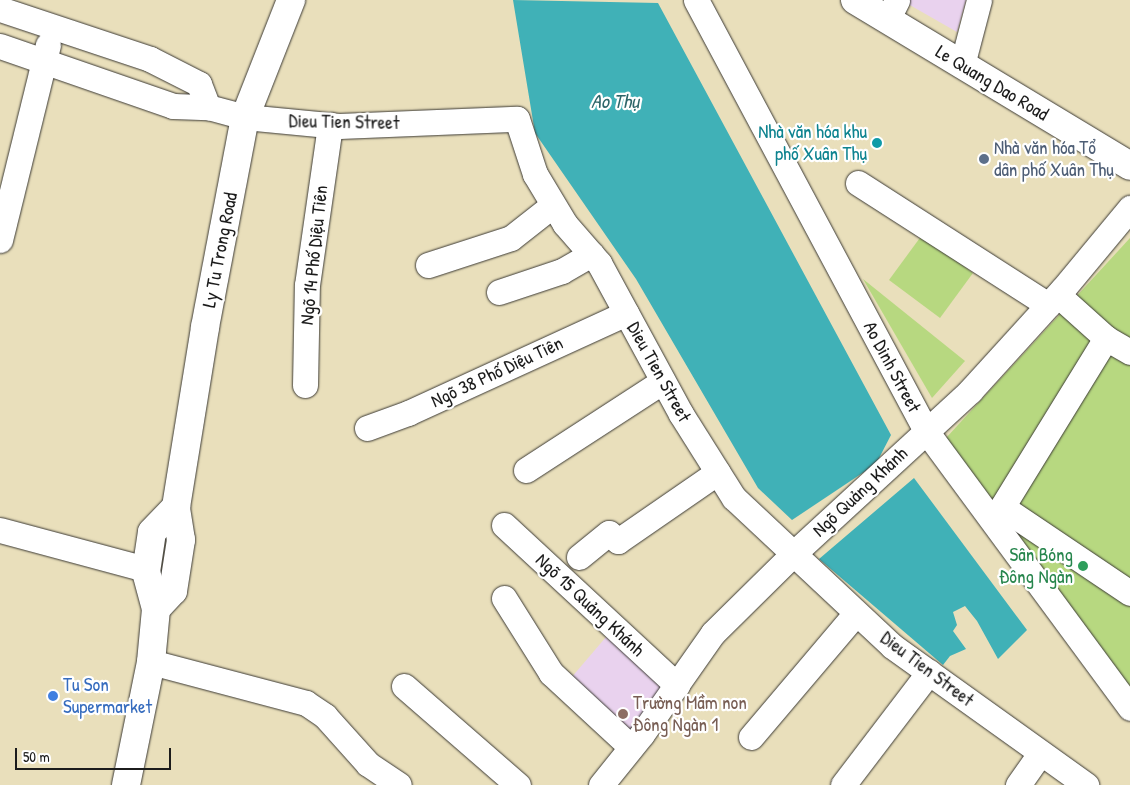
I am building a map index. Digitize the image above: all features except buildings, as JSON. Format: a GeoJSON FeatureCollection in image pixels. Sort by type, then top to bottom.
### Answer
{"type":"FeatureCollection","features":[{"type":"Feature","properties":{"kind":"main road","name":"Ly Tu Trong Road"},"geometry":{"type":"LineString","coordinates":[[156,609],[173,592],[181,540],[176,507],[205,327],[245,117],[291,0]]}},
{"type":"Feature","properties":{"kind":"main road","name":"Le Quang Dao Road"},"geometry":{"type":"LineString","coordinates":[[855,0],[892,10],[962,65],[1130,166]]}},
{"type":"Feature","properties":{"kind":"main road"},"geometry":{"type":"LineString","coordinates":[[126,785],[151,662],[156,609],[146,569],[152,532],[176,507]]}},
{"type":"Feature","properties":{"kind":"street","name":"Ao Dinh Street"},"geometry":{"type":"LineString","coordinates":[[696,0],[926,431],[1130,708]]}},
{"type":"Feature","properties":{"kind":"street"},"geometry":{"type":"LineString","coordinates":[[962,65],[979,0]]}},
{"type":"Feature","properties":{"kind":"street"},"geometry":{"type":"LineString","coordinates":[[0,9],[150,59],[199,84],[208,107]]}},
{"type":"Feature","properties":{"kind":"street"},"geometry":{"type":"LineString","coordinates":[[0,240],[43,60],[53,26]]}},
{"type":"Feature","properties":{"kind":"street","name":"Dieu Tien Street"},"geometry":{"type":"LineString","coordinates":[[0,46],[173,106],[208,107],[245,117],[330,125],[517,120],[535,174],[553,204],[592,254],[663,381],[734,498],[892,646],[1086,785]]}},
{"type":"Feature","properties":{"kind":"street","name":"Ngõ 14 Phố Diệu Tiên"},"geometry":{"type":"LineString","coordinates":[[305,385],[307,286],[330,125]]}},
{"type":"Feature","properties":{"kind":"street"},"geometry":{"type":"LineString","coordinates":[[858,183],[1053,300],[1106,338],[1130,352]]}},
{"type":"Feature","properties":{"kind":"street"},"geometry":{"type":"LineString","coordinates":[[428,265],[511,238],[553,204]]}},
{"type":"Feature","properties":{"kind":"street","name":"Ngõ Quảng Khánh"},"geometry":{"type":"LineString","coordinates":[[601,785],[713,634],[792,554],[970,391],[1053,300],[1130,208]]}},
{"type":"Feature","properties":{"kind":"street"},"geometry":{"type":"LineString","coordinates":[[499,292],[562,271],[592,254]]}},
{"type":"Feature","properties":{"kind":"street","name":"Ngõ 38 Phố Diệu Tiên"},"geometry":{"type":"LineString","coordinates":[[367,428],[408,414],[626,313]]}},
{"type":"Feature","properties":{"kind":"street"},"geometry":{"type":"LineString","coordinates":[[1106,338],[1002,507],[1130,593]]}},
{"type":"Feature","properties":{"kind":"street"},"geometry":{"type":"LineString","coordinates":[[526,470],[663,381]]}},
{"type":"Feature","properties":{"kind":"street"},"geometry":{"type":"LineString","coordinates":[[578,557],[609,533],[618,541],[718,472]]}},
{"type":"Feature","properties":{"kind":"street","name":"Ngõ 15 Quảng Khánh"},"geometry":{"type":"LineString","coordinates":[[504,525],[676,685]]}},
{"type":"Feature","properties":{"kind":"street"},"geometry":{"type":"LineString","coordinates":[[0,530],[146,569]]}},
{"type":"Feature","properties":{"kind":"street"},"geometry":{"type":"LineString","coordinates":[[504,598],[551,673],[631,747]]}},
{"type":"Feature","properties":{"kind":"street"},"geometry":{"type":"LineString","coordinates":[[751,737],[856,613]]}},
{"type":"Feature","properties":{"kind":"street"},"geometry":{"type":"LineString","coordinates":[[151,662],[306,703],[325,716],[368,764],[399,785]]}},
{"type":"Feature","properties":{"kind":"street"},"geometry":{"type":"LineString","coordinates":[[843,785],[929,672]]}},
{"type":"Feature","properties":{"kind":"street"},"geometry":{"type":"LineString","coordinates":[[404,686],[518,785]]}},
{"type":"Feature","properties":{"kind":"street"},"geometry":{"type":"LineString","coordinates":[[1018,785],[1040,753]]}},
{"type":"Feature","properties":{"kind":"shaded area"},"geometry":{"type":"Polygon","coordinates":[[[901,0],[966,0],[957,32],[901,0]]]}},
{"type":"Feature","properties":{"kind":"shaded area","name":"Trường Mầm non Đông Ngàn 1"},"geometry":{"type":"Polygon","coordinates":[[[612,630],[671,685],[628,742],[565,685],[612,630]]]}},
{"type":"Feature","properties":{"kind":"green space"},"geometry":{"type":"Polygon","coordinates":[[[922,235],[973,273],[940,318],[889,280],[922,235]]]}},
{"type":"Feature","properties":{"kind":"green space","name":"Sân Bóng Đông Ngàn"},"geometry":{"type":"Polygon","coordinates":[[[1130,238],[1130,693],[946,438],[1130,238]]]}},
{"type":"Feature","properties":{"kind":"green space"},"geometry":{"type":"Polygon","coordinates":[[[863,279],[965,361],[932,398],[863,279]]]}},
{"type":"Feature","properties":{"kind":"water","name":"Ao Thụ"},"geometry":{"type":"Polygon","coordinates":[[[513,0],[658,3],[891,435],[876,464],[792,520],[758,488],[636,279],[535,133],[513,0]]]}},
{"type":"Feature","properties":{"kind":"water"},"geometry":{"type":"Polygon","coordinates":[[[914,478],[1027,630],[998,659],[977,621],[965,606],[953,612],[957,625],[953,631],[966,649],[950,656],[943,665],[819,559],[914,478]]]}},
{"type":"Feature","properties":{"kind":"place","name":"Nhà văn hóa khu phố Xuân Thụ"},"geometry":{"type":"Point","coordinates":[877,143]}},
{"type":"Feature","properties":{"kind":"place","name":"Nhà văn hóa Tổ dân phố Xuân Thụ"},"geometry":{"type":"Point","coordinates":[984,159]}},
{"type":"Feature","properties":{"kind":"place","name":"Sân Bóng Đông Ngàn"},"geometry":{"type":"Point","coordinates":[1083,566]}},
{"type":"Feature","properties":{"kind":"place","name":"Tu Son Supermarket"},"geometry":{"type":"Point","coordinates":[53,696]}},
{"type":"Feature","properties":{"kind":"place","name":"Trường Mầm non Đông Ngàn 1"},"geometry":{"type":"Point","coordinates":[623,714]}}]}
